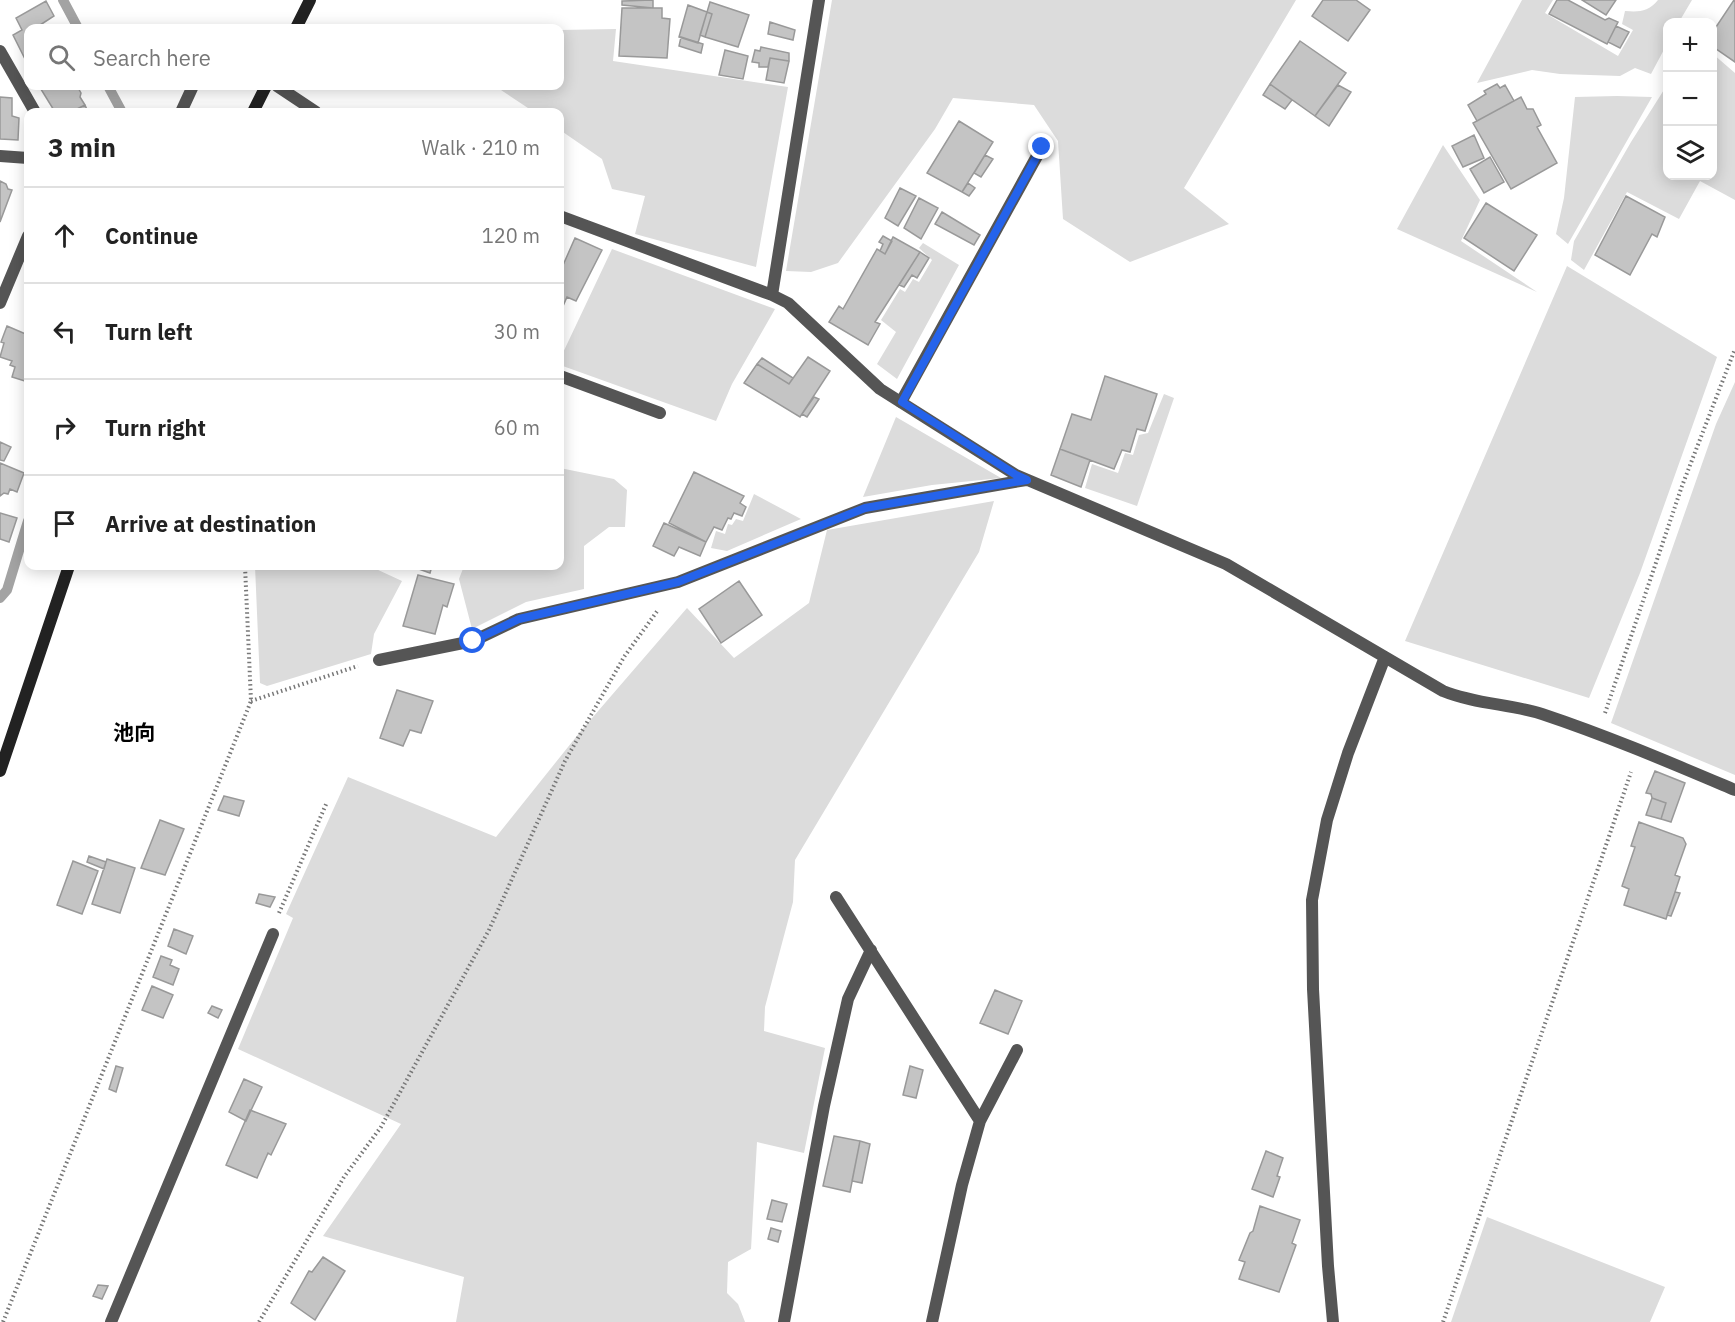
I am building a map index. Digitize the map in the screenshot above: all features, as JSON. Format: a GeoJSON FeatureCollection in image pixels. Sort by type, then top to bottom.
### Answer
{"type":"FeatureCollection","features":[{"type":"Feature","properties":{"kind":"street"},"geometry":{"type":"LineString","coordinates":[[298,24],[310,0]]}},
{"type":"Feature","properties":{"kind":"street"},"geometry":{"type":"LineString","coordinates":[[772,295],[819,0]]}},
{"type":"Feature","properties":{"kind":"street"},"geometry":{"type":"LineString","coordinates":[[0,51],[33,108]]}},
{"type":"Feature","properties":{"kind":"street"},"geometry":{"type":"LineString","coordinates":[[183,108],[191,90]]}},
{"type":"Feature","properties":{"kind":"street"},"geometry":{"type":"LineString","coordinates":[[255,108],[264,90]]}},
{"type":"Feature","properties":{"kind":"street"},"geometry":{"type":"LineString","coordinates":[[286,90],[311,108]]}},
{"type":"Feature","properties":{"kind":"street"},"geometry":{"type":"LineString","coordinates":[[902,402],[1042,147]]}},
{"type":"Feature","properties":{"kind":"street"},"geometry":{"type":"LineString","coordinates":[[0,156],[24,158]]}},
{"type":"Feature","properties":{"kind":"street"},"geometry":{"type":"LineString","coordinates":[[564,217],[788,303],[880,389],[1016,475],[1226,564],[1443,691],[1462,699],[1539,713],[1598,733],[1735,790]]}},
{"type":"Feature","properties":{"kind":"street"},"geometry":{"type":"LineString","coordinates":[[0,303],[24,246]]}},
{"type":"Feature","properties":{"kind":"street"},"geometry":{"type":"LineString","coordinates":[[564,377],[660,413]]}},
{"type":"Feature","properties":{"kind":"street"},"geometry":{"type":"LineString","coordinates":[[379,660],[473,641],[519,619],[678,582],[865,508],[1027,480]]}},
{"type":"Feature","properties":{"kind":"street"},"geometry":{"type":"LineString","coordinates":[[0,771],[68,570]]}},
{"type":"Feature","properties":{"kind":"street"},"geometry":{"type":"LineString","coordinates":[[1333,1322],[1313,989],[1312,900],[1331,808],[1347,753],[1385,657]]}},
{"type":"Feature","properties":{"kind":"street"},"geometry":{"type":"LineString","coordinates":[[836,897],[980,1121]]}},
{"type":"Feature","properties":{"kind":"street"},"geometry":{"type":"LineString","coordinates":[[111,1322],[273,933]]}},
{"type":"Feature","properties":{"kind":"street"},"geometry":{"type":"LineString","coordinates":[[784,1322],[824,1106],[848,999],[871,950]]}},
{"type":"Feature","properties":{"kind":"street"},"geometry":{"type":"LineString","coordinates":[[932,1322],[962,1185],[980,1121],[1017,1050]]}},
{"type":"Feature","properties":{"kind":"path"},"geometry":{"type":"LineString","coordinates":[[1598,733],[1682,486],[1735,349]]}},
{"type":"Feature","properties":{"kind":"path"},"geometry":{"type":"LineString","coordinates":[[3,1322],[251,701],[245,570]]}},
{"type":"Feature","properties":{"kind":"path"},"geometry":{"type":"LineString","coordinates":[[259,1322],[344,1177],[381,1126],[489,930],[570,752],[624,657],[678,582]]}},
{"type":"Feature","properties":{"kind":"path"},"geometry":{"type":"LineString","coordinates":[[251,701],[379,660]]}},
{"type":"Feature","properties":{"kind":"path"},"geometry":{"type":"LineString","coordinates":[[1443,1322],[1638,750]]}},
{"type":"Feature","properties":{"kind":"path"},"geometry":{"type":"LineString","coordinates":[[273,933],[280,907],[327,801]]}},
{"type":"Feature","properties":{"kind":"shaded area"},"geometry":{"type":"Polygon","coordinates":[[[832,0],[1296,0],[1184,188],[1229,224],[1130,262],[1063,219],[1058,141],[1034,105],[953,98],[935,129],[838,263],[811,272],[786,271],[832,0]]]}},
{"type":"Feature","properties":{"kind":"shaded area"},"geometry":{"type":"Polygon","coordinates":[[[1522,0],[1553,0],[1545,13],[1618,56],[1633,30],[1622,24],[1625,11],[1643,10],[1651,7],[1658,0],[1692,0],[1681,18],[1663,18],[1663,52],[1651,74],[1635,68],[1620,76],[1560,74],[1532,70],[1477,83],[1522,0]]]}},
{"type":"Feature","properties":{"kind":"shaded area"},"geometry":{"type":"Polygon","coordinates":[[[616,29],[613,61],[788,87],[756,267],[635,234],[645,196],[612,189],[602,159],[564,133],[564,108],[528,108],[501,90],[564,90],[564,30],[616,29]]]}},
{"type":"Feature","properties":{"kind":"shaded area"},"geometry":{"type":"Polygon","coordinates":[[[1717,57],[1735,73],[1735,200],[1700,181],[1679,219],[1627,192],[1584,270],[1571,260],[1574,241],[1663,91],[1663,180],[1717,180],[1717,57]]]}},
{"type":"Feature","properties":{"kind":"shaded area"},"geometry":{"type":"Polygon","coordinates":[[[1575,97],[1652,97],[1568,244],[1556,234],[1564,198],[1575,97]]]}},
{"type":"Feature","properties":{"kind":"shaded area"},"geometry":{"type":"Polygon","coordinates":[[[1443,145],[1480,200],[1461,241],[1537,292],[1397,229],[1443,145]]]}},
{"type":"Feature","properties":{"kind":"shaded area"},"geometry":{"type":"Polygon","coordinates":[[[923,243],[959,265],[897,379],[877,364],[896,332],[881,320],[900,289],[905,292],[913,279],[919,282],[932,260],[919,248],[923,243]]]}},
{"type":"Feature","properties":{"kind":"shaded area"},"geometry":{"type":"Polygon","coordinates":[[[612,249],[775,309],[732,384],[716,421],[564,366],[564,351],[612,249]]]}},
{"type":"Feature","properties":{"kind":"shaded area"},"geometry":{"type":"Polygon","coordinates":[[[1567,266],[1717,357],[1640,573],[1589,698],[1405,641],[1567,266]]]}},
{"type":"Feature","properties":{"kind":"shaded area"},"geometry":{"type":"Polygon","coordinates":[[[1735,382],[1735,775],[1611,723],[1716,424],[1735,382]]]}},
{"type":"Feature","properties":{"kind":"shaded area"},"geometry":{"type":"Polygon","coordinates":[[[1164,394],[1174,398],[1137,506],[1085,488],[1092,464],[1118,473],[1125,453],[1133,455],[1139,435],[1148,433],[1164,394]]]}},
{"type":"Feature","properties":{"kind":"shaded area"},"geometry":{"type":"Polygon","coordinates":[[[896,417],[1001,478],[932,485],[863,497],[896,417]]]}},
{"type":"Feature","properties":{"kind":"shaded area"},"geometry":{"type":"Polygon","coordinates":[[[564,469],[614,479],[627,490],[625,527],[609,527],[584,546],[584,589],[526,602],[472,629],[459,579],[462,570],[564,570],[564,469]]]}},
{"type":"Feature","properties":{"kind":"shaded area"},"geometry":{"type":"Polygon","coordinates":[[[754,494],[801,519],[727,551],[711,548],[716,531],[725,534],[728,524],[732,525],[736,519],[743,521],[754,494]]]}},
{"type":"Feature","properties":{"kind":"shaded area"},"geometry":{"type":"Polygon","coordinates":[[[994,501],[979,552],[795,860],[793,902],[765,1007],[764,1031],[825,1048],[804,1153],[757,1142],[751,1249],[728,1262],[727,1293],[738,1304],[745,1322],[456,1322],[464,1277],[323,1236],[401,1124],[238,1049],[293,918],[286,914],[348,777],[496,837],[580,732],[687,608],[734,658],[809,603],[827,530],[994,501]]]}},
{"type":"Feature","properties":{"kind":"shaded area"},"geometry":{"type":"Polygon","coordinates":[[[255,570],[378,570],[402,581],[374,634],[371,654],[267,686],[260,683],[255,570]]]}},
{"type":"Feature","properties":{"kind":"shaded area"},"geometry":{"type":"Polygon","coordinates":[[[1487,1217],[1665,1287],[1650,1322],[1451,1322],[1487,1217]]]}},
{"type":"Feature","properties":{"kind":"building"},"geometry":{"type":"Polygon","coordinates":[[[653,0],[653,8],[622,5],[622,1],[653,0]]]}},
{"type":"Feature","properties":{"kind":"building"},"geometry":{"type":"Polygon","coordinates":[[[1323,0],[1356,0],[1370,10],[1348,41],[1312,16],[1323,0]]]}},
{"type":"Feature","properties":{"kind":"building"},"geometry":{"type":"Polygon","coordinates":[[[1557,0],[1568,0],[1605,20],[1609,18],[1618,22],[1607,44],[1549,14],[1557,0]]]}},
{"type":"Feature","properties":{"kind":"building"},"geometry":{"type":"Polygon","coordinates":[[[1582,0],[1616,0],[1606,15],[1582,0]]]}},
{"type":"Feature","properties":{"kind":"building"},"geometry":{"type":"Polygon","coordinates":[[[1735,0],[1735,62],[1717,49],[1717,26],[1735,0]]]}},
{"type":"Feature","properties":{"kind":"building"},"geometry":{"type":"Polygon","coordinates":[[[46,1],[54,16],[42,24],[24,24],[24,57],[13,35],[22,30],[16,18],[46,1]]]}},
{"type":"Feature","properties":{"kind":"building"},"geometry":{"type":"Polygon","coordinates":[[[710,2],[749,15],[738,47],[705,37],[712,14],[707,12],[710,2]]]}},
{"type":"Feature","properties":{"kind":"building"},"geometry":{"type":"Polygon","coordinates":[[[688,5],[707,12],[698,43],[679,37],[688,5]]]}},
{"type":"Feature","properties":{"kind":"building"},"geometry":{"type":"Polygon","coordinates":[[[622,8],[662,8],[662,18],[670,19],[667,58],[619,56],[622,8]]]}},
{"type":"Feature","properties":{"kind":"building"},"geometry":{"type":"Polygon","coordinates":[[[707,12],[712,14],[705,37],[700,35],[707,12]]]}},
{"type":"Feature","properties":{"kind":"building"},"geometry":{"type":"Polygon","coordinates":[[[770,22],[795,30],[793,40],[768,34],[770,22]]]}},
{"type":"Feature","properties":{"kind":"building"},"geometry":{"type":"Polygon","coordinates":[[[1616,26],[1629,32],[1620,48],[1608,42],[1616,26]]]}},
{"type":"Feature","properties":{"kind":"building"},"geometry":{"type":"Polygon","coordinates":[[[681,37],[703,44],[701,53],[679,46],[681,37]]]}},
{"type":"Feature","properties":{"kind":"building"},"geometry":{"type":"Polygon","coordinates":[[[1300,41],[1346,73],[1315,116],[1270,84],[1300,41]]]}},
{"type":"Feature","properties":{"kind":"building"},"geometry":{"type":"Polygon","coordinates":[[[761,47],[789,53],[789,61],[770,58],[768,67],[759,67],[759,63],[752,62],[755,50],[760,51],[761,47]]]}},
{"type":"Feature","properties":{"kind":"building"},"geometry":{"type":"Polygon","coordinates":[[[725,50],[748,56],[743,79],[719,75],[725,50]]]}},
{"type":"Feature","properties":{"kind":"building"},"geometry":{"type":"Polygon","coordinates":[[[770,58],[789,61],[784,83],[766,80],[770,58]]]}},
{"type":"Feature","properties":{"kind":"building"},"geometry":{"type":"Polygon","coordinates":[[[1270,84],[1292,100],[1285,109],[1263,95],[1270,84]]]}},
{"type":"Feature","properties":{"kind":"building"},"geometry":{"type":"Polygon","coordinates":[[[1497,84],[1500,88],[1505,85],[1514,101],[1477,121],[1468,105],[1486,94],[1484,91],[1497,84]]]}},
{"type":"Feature","properties":{"kind":"building"},"geometry":{"type":"Polygon","coordinates":[[[1338,85],[1351,92],[1329,126],[1315,116],[1338,85]]]}},
{"type":"Feature","properties":{"kind":"building"},"geometry":{"type":"Polygon","coordinates":[[[41,90],[79,90],[80,97],[85,105],[79,108],[53,108],[41,90]]]}},
{"type":"Feature","properties":{"kind":"building"},"geometry":{"type":"Polygon","coordinates":[[[0,97],[12,98],[12,116],[19,118],[18,140],[0,139],[0,97]]]}},
{"type":"Feature","properties":{"kind":"building"},"geometry":{"type":"Polygon","coordinates":[[[1521,97],[1527,109],[1533,109],[1541,125],[1537,127],[1557,163],[1511,189],[1473,123],[1521,97]]]}},
{"type":"Feature","properties":{"kind":"building"},"geometry":{"type":"Polygon","coordinates":[[[959,121],[993,142],[962,192],[927,173],[959,121]]]}},
{"type":"Feature","properties":{"kind":"building"},"geometry":{"type":"Polygon","coordinates":[[[1474,135],[1484,158],[1463,167],[1452,146],[1474,135]]]}},
{"type":"Feature","properties":{"kind":"building"},"geometry":{"type":"Polygon","coordinates":[[[985,155],[993,159],[981,177],[974,173],[985,155]]]}},
{"type":"Feature","properties":{"kind":"building"},"geometry":{"type":"Polygon","coordinates":[[[1490,157],[1504,182],[1484,193],[1470,169],[1490,157]]]}},
{"type":"Feature","properties":{"kind":"building"},"geometry":{"type":"Polygon","coordinates":[[[0,181],[12,190],[0,222],[0,181]]]}},
{"type":"Feature","properties":{"kind":"building"},"geometry":{"type":"Polygon","coordinates":[[[968,183],[975,188],[969,196],[962,192],[968,183]]]}},
{"type":"Feature","properties":{"kind":"building"},"geometry":{"type":"Polygon","coordinates":[[[900,188],[916,196],[898,226],[885,218],[900,188]]]}},
{"type":"Feature","properties":{"kind":"building"},"geometry":{"type":"Polygon","coordinates":[[[1626,196],[1665,217],[1657,237],[1652,234],[1630,275],[1595,255],[1626,196]]]}},
{"type":"Feature","properties":{"kind":"building"},"geometry":{"type":"Polygon","coordinates":[[[919,198],[938,208],[921,239],[904,228],[919,198]]]}},
{"type":"Feature","properties":{"kind":"building"},"geometry":{"type":"Polygon","coordinates":[[[1486,203],[1537,235],[1514,271],[1464,238],[1486,203]]]}},
{"type":"Feature","properties":{"kind":"building"},"geometry":{"type":"Polygon","coordinates":[[[942,212],[980,235],[974,245],[935,224],[942,212]]]}},
{"type":"Feature","properties":{"kind":"building"},"geometry":{"type":"Polygon","coordinates":[[[883,236],[892,241],[885,254],[880,251],[883,244],[879,242],[883,236]]]}},
{"type":"Feature","properties":{"kind":"building"},"geometry":{"type":"Polygon","coordinates":[[[893,237],[920,252],[875,322],[880,324],[868,345],[829,322],[839,306],[843,309],[877,249],[885,254],[893,237]]]}},
{"type":"Feature","properties":{"kind":"building"},"geometry":{"type":"Polygon","coordinates":[[[575,238],[602,250],[576,301],[567,297],[564,304],[564,263],[575,238]]]}},
{"type":"Feature","properties":{"kind":"building"},"geometry":{"type":"Polygon","coordinates":[[[920,252],[929,258],[917,278],[912,275],[904,287],[899,285],[920,252]]]}},
{"type":"Feature","properties":{"kind":"building"},"geometry":{"type":"Polygon","coordinates":[[[7,326],[24,333],[24,381],[12,377],[15,367],[10,365],[12,361],[0,357],[4,343],[1,342],[7,326]]]}},
{"type":"Feature","properties":{"kind":"building"},"geometry":{"type":"Polygon","coordinates":[[[808,357],[830,371],[800,417],[744,383],[757,364],[789,384],[808,357]]]}},
{"type":"Feature","properties":{"kind":"building"},"geometry":{"type":"Polygon","coordinates":[[[762,358],[793,378],[789,384],[757,364],[762,358]]]}},
{"type":"Feature","properties":{"kind":"building"},"geometry":{"type":"Polygon","coordinates":[[[1105,376],[1157,394],[1145,431],[1137,429],[1130,452],[1122,450],[1114,469],[1060,449],[1072,414],[1091,420],[1105,376]]]}},
{"type":"Feature","properties":{"kind":"building"},"geometry":{"type":"Polygon","coordinates":[[[814,397],[819,399],[807,417],[802,414],[814,397]]]}},
{"type":"Feature","properties":{"kind":"building"},"geometry":{"type":"Polygon","coordinates":[[[0,442],[11,447],[4,461],[0,460],[0,442]]]}},
{"type":"Feature","properties":{"kind":"building"},"geometry":{"type":"Polygon","coordinates":[[[1060,449],[1090,460],[1081,487],[1051,475],[1060,449]]]}},
{"type":"Feature","properties":{"kind":"building"},"geometry":{"type":"Polygon","coordinates":[[[0,463],[24,473],[17,492],[10,489],[8,494],[4,493],[0,496],[0,463]]]}},
{"type":"Feature","properties":{"kind":"building"},"geometry":{"type":"Polygon","coordinates":[[[694,472],[744,496],[740,503],[746,507],[742,516],[734,513],[731,519],[728,518],[722,530],[714,527],[706,542],[669,523],[694,472]]]}},
{"type":"Feature","properties":{"kind":"building"},"geometry":{"type":"Polygon","coordinates":[[[0,513],[17,518],[9,542],[0,539],[0,513]]]}},
{"type":"Feature","properties":{"kind":"building"},"geometry":{"type":"Polygon","coordinates":[[[664,523],[706,542],[700,556],[679,547],[674,556],[653,546],[664,523]]]}},
{"type":"Feature","properties":{"kind":"building"},"geometry":{"type":"Polygon","coordinates":[[[418,575],[454,584],[447,607],[443,605],[435,634],[403,626],[418,575]]]}},
{"type":"Feature","properties":{"kind":"building"},"geometry":{"type":"Polygon","coordinates":[[[739,581],[762,615],[721,643],[699,609],[739,581]]]}},
{"type":"Feature","properties":{"kind":"building"},"geometry":{"type":"Polygon","coordinates":[[[397,690],[433,701],[421,733],[410,730],[403,746],[380,738],[397,690]]]}},
{"type":"Feature","properties":{"kind":"building"},"geometry":{"type":"Polygon","coordinates":[[[1655,771],[1685,783],[1671,822],[1661,819],[1666,803],[1646,793],[1655,771]]]}},
{"type":"Feature","properties":{"kind":"building"},"geometry":{"type":"Polygon","coordinates":[[[224,796],[244,801],[239,816],[218,810],[224,796]]]}},
{"type":"Feature","properties":{"kind":"building"},"geometry":{"type":"Polygon","coordinates":[[[1652,798],[1666,803],[1661,819],[1646,815],[1652,798]]]}},
{"type":"Feature","properties":{"kind":"building"},"geometry":{"type":"Polygon","coordinates":[[[160,820],[184,829],[165,875],[141,868],[160,820]]]}},
{"type":"Feature","properties":{"kind":"building"},"geometry":{"type":"Polygon","coordinates":[[[1639,822],[1683,838],[1686,844],[1675,875],[1680,877],[1666,919],[1624,905],[1629,889],[1622,886],[1635,847],[1631,846],[1639,822]]]}},
{"type":"Feature","properties":{"kind":"building"},"geometry":{"type":"Polygon","coordinates":[[[89,856],[106,862],[104,869],[87,862],[89,856]]]}},
{"type":"Feature","properties":{"kind":"building"},"geometry":{"type":"Polygon","coordinates":[[[107,859],[135,868],[120,913],[92,904],[107,859]]]}},
{"type":"Feature","properties":{"kind":"building"},"geometry":{"type":"Polygon","coordinates":[[[73,861],[98,871],[82,914],[57,905],[73,861]]]}},
{"type":"Feature","properties":{"kind":"building"},"geometry":{"type":"Polygon","coordinates":[[[1675,892],[1680,893],[1671,916],[1667,915],[1675,892]]]}},
{"type":"Feature","properties":{"kind":"building"},"geometry":{"type":"Polygon","coordinates":[[[259,894],[275,897],[270,907],[256,903],[259,894]]]}},
{"type":"Feature","properties":{"kind":"building"},"geometry":{"type":"Polygon","coordinates":[[[174,929],[193,936],[186,954],[168,946],[174,929]]]}},
{"type":"Feature","properties":{"kind":"building"},"geometry":{"type":"Polygon","coordinates":[[[161,956],[172,960],[170,965],[179,969],[173,985],[153,977],[161,956]]]}},
{"type":"Feature","properties":{"kind":"building"},"geometry":{"type":"Polygon","coordinates":[[[152,986],[173,995],[163,1018],[142,1010],[152,986]]]}},
{"type":"Feature","properties":{"kind":"building"},"geometry":{"type":"Polygon","coordinates":[[[995,990],[1022,1001],[1008,1034],[980,1023],[995,990]]]}},
{"type":"Feature","properties":{"kind":"building"},"geometry":{"type":"Polygon","coordinates":[[[212,1006],[222,1010],[218,1018],[208,1013],[212,1006]]]}},
{"type":"Feature","properties":{"kind":"building"},"geometry":{"type":"Polygon","coordinates":[[[116,1066],[123,1068],[116,1092],[109,1089],[116,1066]]]}},
{"type":"Feature","properties":{"kind":"building"},"geometry":{"type":"Polygon","coordinates":[[[910,1066],[923,1070],[916,1098],[903,1095],[910,1066]]]}},
{"type":"Feature","properties":{"kind":"building"},"geometry":{"type":"Polygon","coordinates":[[[244,1079],[262,1087],[246,1121],[229,1112],[244,1079]]]}},
{"type":"Feature","properties":{"kind":"building"},"geometry":{"type":"Polygon","coordinates":[[[250,1110],[286,1124],[271,1155],[268,1153],[257,1178],[226,1165],[250,1110]]]}},
{"type":"Feature","properties":{"kind":"building"},"geometry":{"type":"Polygon","coordinates":[[[834,1136],[860,1141],[850,1192],[823,1186],[834,1136]]]}},
{"type":"Feature","properties":{"kind":"building"},"geometry":{"type":"Polygon","coordinates":[[[860,1141],[870,1144],[862,1183],[852,1181],[860,1141]]]}},
{"type":"Feature","properties":{"kind":"building"},"geometry":{"type":"Polygon","coordinates":[[[1266,1151],[1283,1158],[1277,1176],[1280,1177],[1273,1197],[1252,1189],[1266,1151]]]}},
{"type":"Feature","properties":{"kind":"building"},"geometry":{"type":"Polygon","coordinates":[[[772,1200],[787,1204],[782,1222],[767,1219],[772,1200]]]}},
{"type":"Feature","properties":{"kind":"building"},"geometry":{"type":"Polygon","coordinates":[[[1260,1206],[1300,1220],[1292,1243],[1296,1245],[1279,1292],[1239,1279],[1245,1262],[1239,1260],[1250,1233],[1253,1231],[1260,1206]]]}},
{"type":"Feature","properties":{"kind":"building"},"geometry":{"type":"Polygon","coordinates":[[[771,1228],[781,1231],[778,1242],[768,1239],[771,1228]]]}},
{"type":"Feature","properties":{"kind":"building"},"geometry":{"type":"Polygon","coordinates":[[[323,1257],[345,1271],[315,1320],[291,1303],[309,1271],[312,1272],[323,1257]]]}},
{"type":"Feature","properties":{"kind":"building"},"geometry":{"type":"Polygon","coordinates":[[[98,1285],[108,1286],[102,1299],[93,1296],[98,1285]]]}},
{"type":"Feature","properties":{"kind":"waterway"},"geometry":{"type":"LineString","coordinates":[[63,0],[76,24]]}},
{"type":"Feature","properties":{"kind":"waterway"},"geometry":{"type":"LineString","coordinates":[[110,90],[120,108]]}},
{"type":"Feature","properties":{"kind":"waterway"},"geometry":{"type":"LineString","coordinates":[[0,598],[7,590],[24,534]]}},
{"type":"Feature","properties":{"kind":"district","name":"池向"},"geometry":{"type":"Point","coordinates":[134,733]}},
{"type":"Feature","properties":{"kind":"route"},"geometry":{"type":"LineString","coordinates":[[473,641],[519,619],[678,582],[865,508],[1027,480],[902,402],[1042,147]]}}]}
